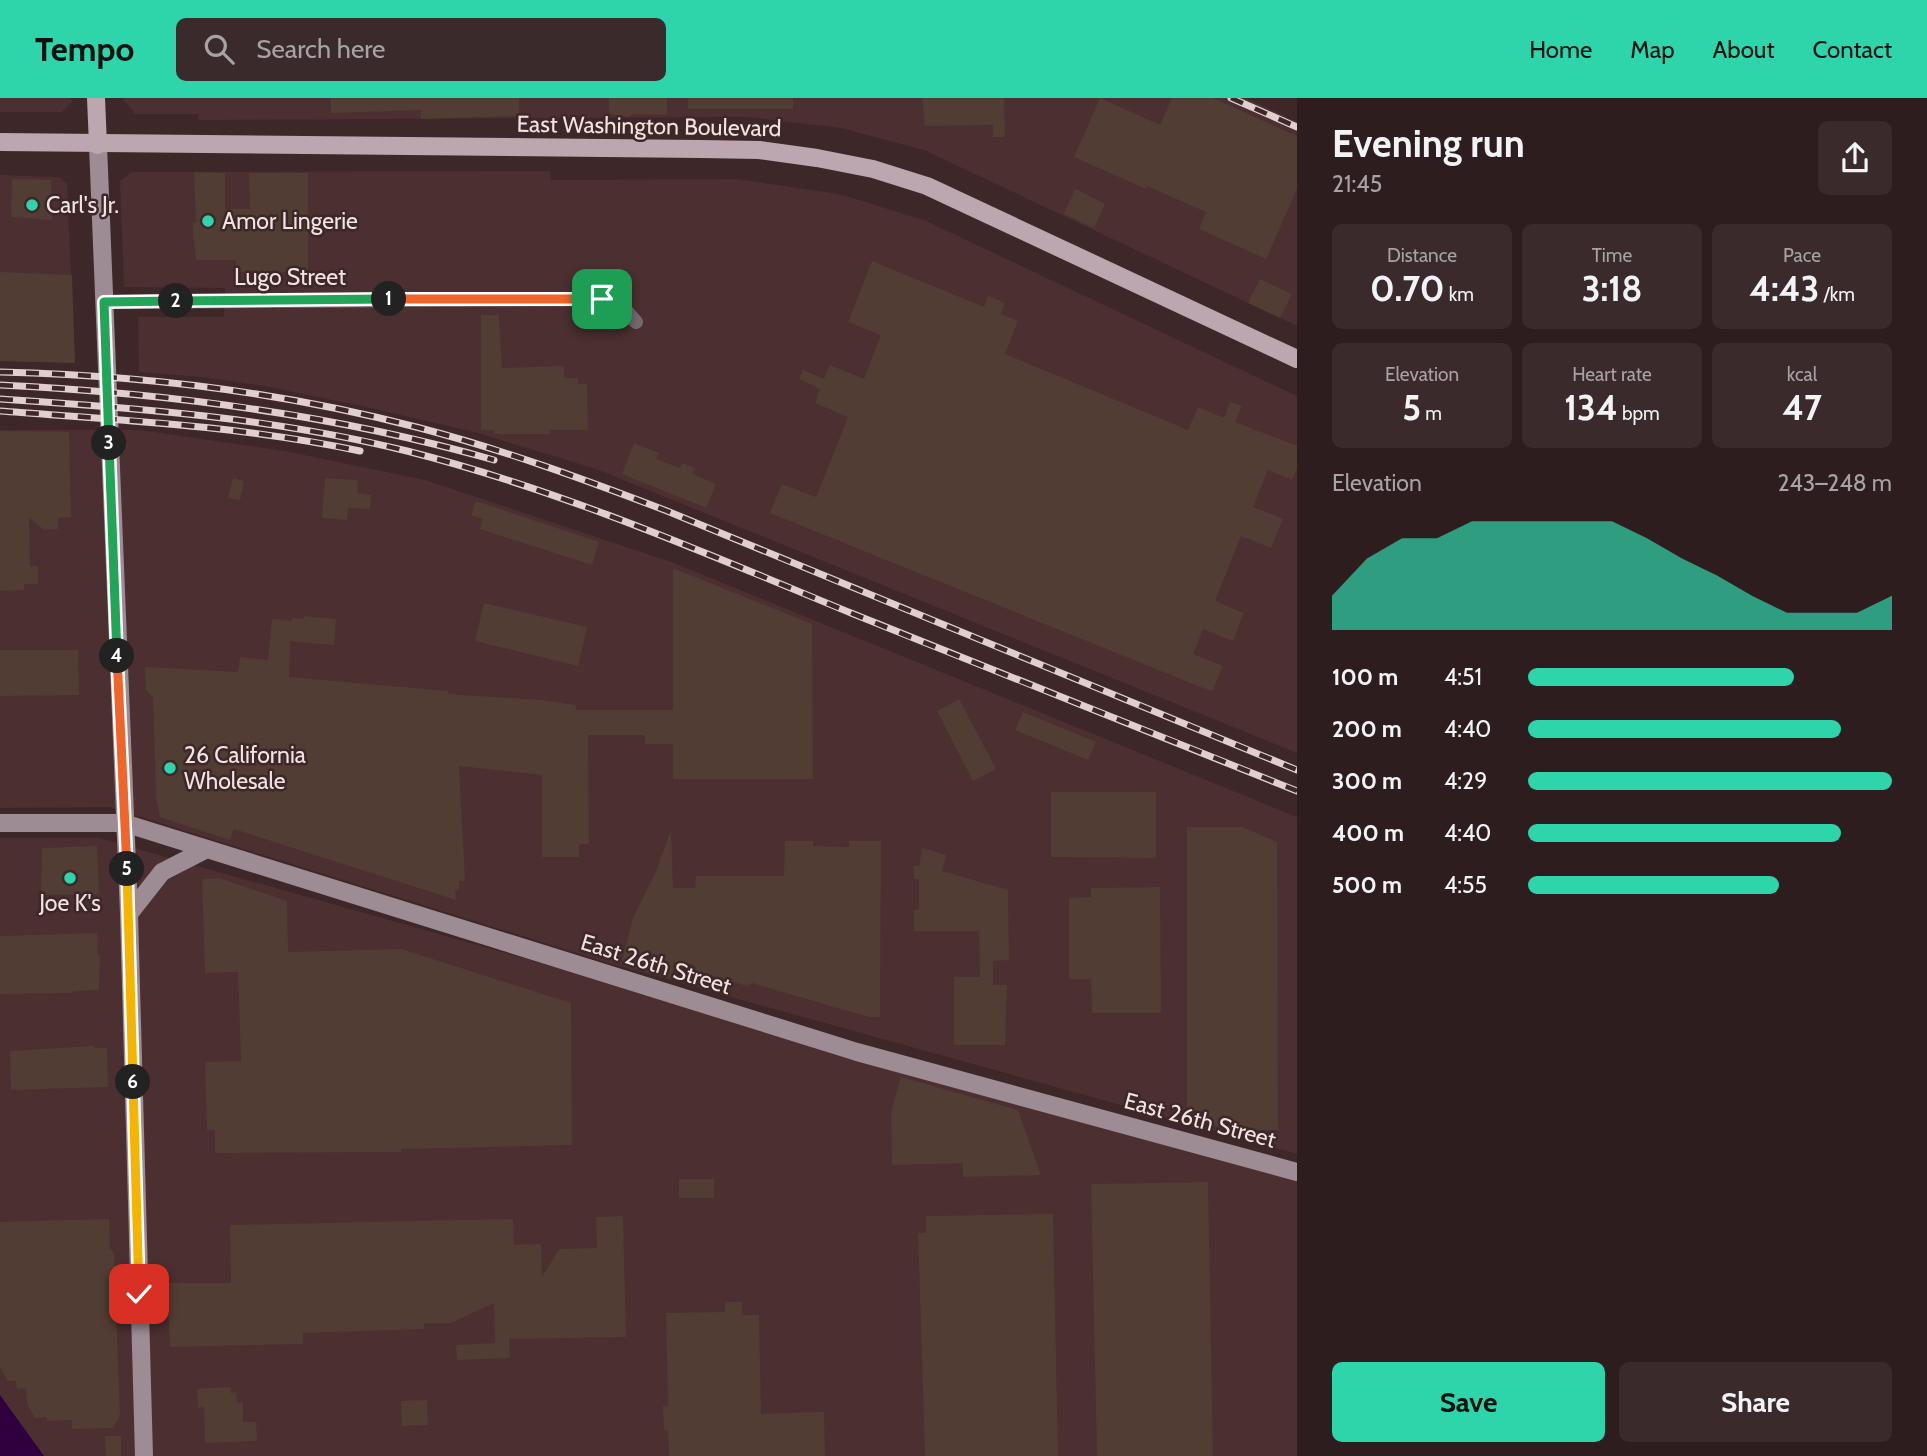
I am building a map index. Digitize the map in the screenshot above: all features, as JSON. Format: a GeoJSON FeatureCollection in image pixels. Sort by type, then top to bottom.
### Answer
{"type":"FeatureCollection","features":[{"type":"Feature","properties":{"kind":"main road"},"geometry":{"type":"LineString","coordinates":[[96,98],[129,914],[144,1456]]}},
{"type":"Feature","properties":{"kind":"main road","name":"East Washington Boulevard"},"geometry":{"type":"LineString","coordinates":[[0,142],[713,149],[759,150],[827,159],[890,174],[962,201],[1297,359]]}},
{"type":"Feature","properties":{"kind":"main road","name":"East 26th Street"},"geometry":{"type":"LineString","coordinates":[[0,823],[124,823],[857,1052],[1297,1172]]}},
{"type":"Feature","properties":{"kind":"main road"},"geometry":{"type":"LineString","coordinates":[[129,914],[162,872],[205,850]]}},
{"type":"Feature","properties":{"kind":"street","name":"Lugo Street"},"geometry":{"type":"LineString","coordinates":[[104,302],[602,299],[623,307],[636,322]]}},
{"type":"Feature","properties":{"kind":"shaded area"},"geometry":{"type":"Polygon","coordinates":[[[0,98],[71,98],[72,102],[62,112],[0,112],[0,98]]]}},
{"type":"Feature","properties":{"kind":"shaded area"},"geometry":{"type":"Polygon","coordinates":[[[122,98],[1246,98],[1297,122],[1297,326],[924,150],[841,128],[747,117],[199,120],[198,114],[135,114],[122,98]]]}},
{"type":"Feature","properties":{"kind":"shaded area"},"geometry":{"type":"Polygon","coordinates":[[[550,171],[551,180],[736,179],[839,194],[924,220],[1297,396],[1297,753],[596,469],[478,433],[371,408],[264,386],[139,372],[138,317],[224,317],[225,288],[124,287],[120,181],[131,172],[550,171]]]}},
{"type":"Feature","properties":{"kind":"shaded area"},"geometry":{"type":"Polygon","coordinates":[[[0,175],[59,177],[67,184],[75,363],[0,361],[0,175]]]}},
{"type":"Feature","properties":{"kind":"shaded area"},"geometry":{"type":"Polygon","coordinates":[[[0,430],[140,430],[285,451],[425,480],[674,563],[1297,817],[1297,1154],[612,964],[109,807],[0,808],[0,430]]]}},
{"type":"Feature","properties":{"kind":"shaded area"},"geometry":{"type":"Polygon","coordinates":[[[0,838],[99,838],[1297,1177],[1297,1456],[0,1456],[0,838]]]}},
{"type":"Feature","properties":{"kind":"shaded area"},"geometry":{"type":"Polygon","coordinates":[[[0,1395],[44,1456],[0,1456],[0,1395]]]}},
{"type":"Feature","properties":{"kind":"building"},"geometry":{"type":"Polygon","coordinates":[[[331,98],[519,98],[519,116],[421,119],[421,110],[331,113],[331,98]]]}},
{"type":"Feature","properties":{"kind":"building"},"geometry":{"type":"Polygon","coordinates":[[[609,98],[667,98],[667,115],[633,114],[629,117],[609,114],[609,98]]]}},
{"type":"Feature","properties":{"kind":"building"},"geometry":{"type":"Polygon","coordinates":[[[688,98],[793,98],[793,109],[688,109],[688,98]]]}},
{"type":"Feature","properties":{"kind":"building"},"geometry":{"type":"Polygon","coordinates":[[[922,98],[1004,98],[1005,137],[993,137],[993,125],[925,126],[922,98]]]}},
{"type":"Feature","properties":{"kind":"building"},"geometry":{"type":"Polygon","coordinates":[[[1100,98],[1160,125],[1172,98],[1213,98],[1297,136],[1297,189],[1266,259],[1199,229],[1206,212],[1074,157],[1100,98]]]}},
{"type":"Feature","properties":{"kind":"building"},"geometry":{"type":"Polygon","coordinates":[[[194,172],[225,173],[225,209],[250,209],[249,173],[308,173],[308,272],[236,272],[236,260],[196,260],[193,235],[193,223],[196,223],[194,172]]]}},
{"type":"Feature","properties":{"kind":"building","name":"Carl's Jr."},"geometry":{"type":"Polygon","coordinates":[[[12,179],[51,180],[52,220],[11,217],[12,179]]]}},
{"type":"Feature","properties":{"kind":"building"},"geometry":{"type":"Polygon","coordinates":[[[1075,189],[1105,204],[1094,228],[1064,214],[1075,189]]]}},
{"type":"Feature","properties":{"kind":"building"},"geometry":{"type":"Polygon","coordinates":[[[872,261],[984,307],[988,296],[1005,303],[1001,314],[1018,321],[1005,354],[1188,430],[1198,407],[1224,418],[1230,402],[1242,406],[1235,422],[1297,446],[1297,469],[1292,480],[1268,470],[1253,507],[1283,519],[1271,548],[1241,536],[1215,601],[1244,613],[1233,641],[1203,629],[1193,654],[1223,666],[1213,690],[770,513],[782,484],[816,497],[848,417],[815,403],[820,389],[799,379],[803,370],[824,379],[830,365],[864,379],[881,335],[848,322],[872,261]]]}},
{"type":"Feature","properties":{"kind":"building"},"geometry":{"type":"Polygon","coordinates":[[[0,272],[72,275],[75,363],[0,361],[0,272]]]}},
{"type":"Feature","properties":{"kind":"building"},"geometry":{"type":"Polygon","coordinates":[[[1260,279],[1292,294],[1280,318],[1248,303],[1260,279]]]}},
{"type":"Feature","properties":{"kind":"building"},"geometry":{"type":"Polygon","coordinates":[[[481,315],[499,315],[502,368],[564,366],[564,378],[578,378],[578,384],[587,384],[588,430],[549,430],[549,434],[494,434],[494,430],[481,430],[481,315]]]}},
{"type":"Feature","properties":{"kind":"building"},"geometry":{"type":"Polygon","coordinates":[[[0,431],[69,432],[71,517],[58,518],[58,529],[44,530],[29,517],[30,567],[38,566],[38,584],[24,584],[24,590],[0,591],[0,431]]]}},
{"type":"Feature","properties":{"kind":"building"},"geometry":{"type":"Polygon","coordinates":[[[634,443],[659,453],[656,459],[680,468],[682,463],[695,468],[692,474],[716,484],[706,508],[622,474],[634,443]]]}},
{"type":"Feature","properties":{"kind":"building"},"geometry":{"type":"Polygon","coordinates":[[[233,478],[244,481],[240,500],[228,498],[233,478]]]}},
{"type":"Feature","properties":{"kind":"building"},"geometry":{"type":"Polygon","coordinates":[[[325,478],[358,480],[357,493],[371,495],[370,509],[348,508],[347,520],[322,518],[325,478]]]}},
{"type":"Feature","properties":{"kind":"building"},"geometry":{"type":"Polygon","coordinates":[[[476,501],[599,542],[592,565],[480,529],[483,519],[471,515],[476,501]]]}},
{"type":"Feature","properties":{"kind":"building"},"geometry":{"type":"Polygon","coordinates":[[[673,568],[812,624],[813,779],[673,779],[673,744],[645,744],[645,735],[588,735],[589,844],[579,844],[579,857],[542,857],[542,775],[459,766],[465,881],[459,881],[459,890],[455,890],[456,900],[234,829],[230,840],[160,817],[156,797],[153,697],[146,690],[145,667],[238,672],[240,657],[268,660],[272,619],[292,621],[292,618],[304,619],[304,616],[336,619],[334,645],[290,641],[289,677],[448,691],[448,694],[541,700],[576,705],[576,710],[673,710],[673,568]]]}},
{"type":"Feature","properties":{"kind":"building"},"geometry":{"type":"Polygon","coordinates":[[[484,603],[587,627],[578,666],[475,641],[484,603]]]}},
{"type":"Feature","properties":{"kind":"building"},"geometry":{"type":"Polygon","coordinates":[[[0,650],[78,650],[79,695],[0,696],[0,650]]]}},
{"type":"Feature","properties":{"kind":"building"},"geometry":{"type":"Polygon","coordinates":[[[959,699],[996,769],[973,781],[937,711],[959,699]]]}},
{"type":"Feature","properties":{"kind":"building"},"geometry":{"type":"Polygon","coordinates":[[[1023,712],[1096,742],[1088,760],[1015,730],[1023,712]]]}},
{"type":"Feature","properties":{"kind":"building"},"geometry":{"type":"Polygon","coordinates":[[[1051,792],[1156,792],[1156,858],[1051,857],[1051,792]]]}},
{"type":"Feature","properties":{"kind":"building"},"geometry":{"type":"Polygon","coordinates":[[[1187,827],[1242,827],[1277,842],[1278,1130],[1232,1130],[1187,1117],[1187,827]]]}},
{"type":"Feature","properties":{"kind":"building"},"geometry":{"type":"Polygon","coordinates":[[[671,830],[673,888],[695,888],[696,876],[784,876],[785,841],[813,841],[813,846],[849,847],[849,841],[881,841],[880,1017],[869,1017],[752,983],[747,986],[699,972],[695,965],[673,962],[673,979],[621,964],[633,918],[656,871],[671,830]]]}},
{"type":"Feature","properties":{"kind":"building","name":"Joe K's"},"geometry":{"type":"Polygon","coordinates":[[[97,846],[99,894],[41,895],[42,848],[97,846]]]}},
{"type":"Feature","properties":{"kind":"building"},"geometry":{"type":"Polygon","coordinates":[[[922,848],[946,855],[942,871],[1008,890],[1009,960],[993,961],[993,985],[1007,985],[1005,1045],[954,1045],[954,977],[980,977],[979,931],[914,931],[914,910],[919,910],[919,879],[914,879],[913,866],[919,866],[922,848]]]}},
{"type":"Feature","properties":{"kind":"building"},"geometry":{"type":"Polygon","coordinates":[[[219,878],[287,901],[288,952],[401,949],[571,1003],[572,1145],[401,1149],[401,1152],[215,1153],[215,1130],[207,1130],[205,1062],[241,1061],[238,972],[205,973],[202,879],[219,878]]]}},
{"type":"Feature","properties":{"kind":"building"},"geometry":{"type":"Polygon","coordinates":[[[1160,887],[1161,1013],[1092,1013],[1091,979],[1069,979],[1069,898],[1091,897],[1091,888],[1160,887]]]}},
{"type":"Feature","properties":{"kind":"building"},"geometry":{"type":"Polygon","coordinates":[[[97,933],[100,955],[99,990],[0,994],[0,936],[97,933]]]}},
{"type":"Feature","properties":{"kind":"building"},"geometry":{"type":"Polygon","coordinates":[[[94,1046],[107,1048],[108,1087],[11,1090],[10,1051],[94,1046]]]}},
{"type":"Feature","properties":{"kind":"building"},"geometry":{"type":"Polygon","coordinates":[[[901,1077],[1018,1110],[1041,1175],[963,1177],[963,1163],[892,1165],[891,1113],[901,1077]]]}},
{"type":"Feature","properties":{"kind":"building"},"geometry":{"type":"Polygon","coordinates":[[[679,1179],[714,1179],[714,1198],[679,1198],[679,1179]]]}},
{"type":"Feature","properties":{"kind":"building"},"geometry":{"type":"Polygon","coordinates":[[[1208,1182],[1213,1456],[1097,1456],[1091,1184],[1208,1182]]]}},
{"type":"Feature","properties":{"kind":"building"},"geometry":{"type":"Polygon","coordinates":[[[1053,1214],[1058,1456],[925,1456],[918,1233],[926,1233],[926,1216],[1053,1214]]]}},
{"type":"Feature","properties":{"kind":"building"},"geometry":{"type":"Polygon","coordinates":[[[623,1216],[626,1337],[509,1339],[510,1358],[457,1360],[456,1345],[495,1343],[494,1303],[451,1323],[424,1323],[424,1329],[303,1333],[303,1344],[170,1347],[167,1283],[231,1283],[230,1225],[513,1219],[514,1245],[541,1244],[542,1277],[559,1249],[597,1248],[596,1217],[623,1216]]]}},
{"type":"Feature","properties":{"kind":"building"},"geometry":{"type":"Polygon","coordinates":[[[109,1219],[110,1249],[114,1253],[120,1416],[113,1428],[72,1429],[72,1420],[47,1421],[47,1417],[35,1418],[27,1404],[26,1388],[17,1389],[16,1381],[8,1381],[0,1367],[0,1222],[109,1219]]]}},
{"type":"Feature","properties":{"kind":"building"},"geometry":{"type":"Polygon","coordinates":[[[725,1302],[742,1302],[742,1315],[759,1315],[761,1414],[824,1412],[825,1456],[669,1456],[668,1430],[664,1430],[663,1406],[668,1406],[666,1313],[725,1312],[725,1302]]]}},
{"type":"Feature","properties":{"kind":"building"},"geometry":{"type":"Polygon","coordinates":[[[230,1387],[231,1393],[236,1392],[237,1403],[243,1403],[243,1422],[256,1422],[257,1441],[205,1443],[204,1407],[198,1408],[197,1389],[230,1387]]]}},
{"type":"Feature","properties":{"kind":"building"},"geometry":{"type":"Polygon","coordinates":[[[427,1400],[428,1425],[402,1426],[401,1401],[427,1400]]]}},
{"type":"Feature","properties":{"kind":"building"},"geometry":{"type":"Polygon","coordinates":[[[105,1436],[121,1436],[121,1456],[106,1456],[105,1436]]]}},
{"type":"Feature","properties":{"kind":"railway"},"geometry":{"type":"LineString","coordinates":[[1231,98],[1297,127]]}},
{"type":"Feature","properties":{"kind":"railway"},"geometry":{"type":"LineString","coordinates":[[0,372],[106,377],[264,395],[368,415],[483,446],[667,511],[1297,770]]}},
{"type":"Feature","properties":{"kind":"railway"},"geometry":{"type":"LineString","coordinates":[[0,385],[125,394],[249,408],[372,430],[494,460]]}},
{"type":"Feature","properties":{"kind":"railway"},"geometry":{"type":"LineString","coordinates":[[0,399],[205,416],[307,430],[407,451],[521,484],[632,524],[1297,791]]}},
{"type":"Feature","properties":{"kind":"railway"},"geometry":{"type":"LineString","coordinates":[[0,411],[226,430],[360,451]]}},
{"type":"Feature","properties":{"kind":"place","name":"Carl's Jr."},"geometry":{"type":"Point","coordinates":[32,205]}},
{"type":"Feature","properties":{"kind":"place","name":"Amor Lingerie"},"geometry":{"type":"Point","coordinates":[208,221]}},
{"type":"Feature","properties":{"kind":"place","name":"26 California Wholesale"},"geometry":{"type":"Point","coordinates":[170,768]}},
{"type":"Feature","properties":{"kind":"place","name":"Joe K's"},"geometry":{"type":"Point","coordinates":[70,878]}},
{"type":"Feature","properties":{"kind":"route"},"geometry":{"type":"LineString","coordinates":[[139,1294],[129,914],[104,302],[602,299]]}}]}
